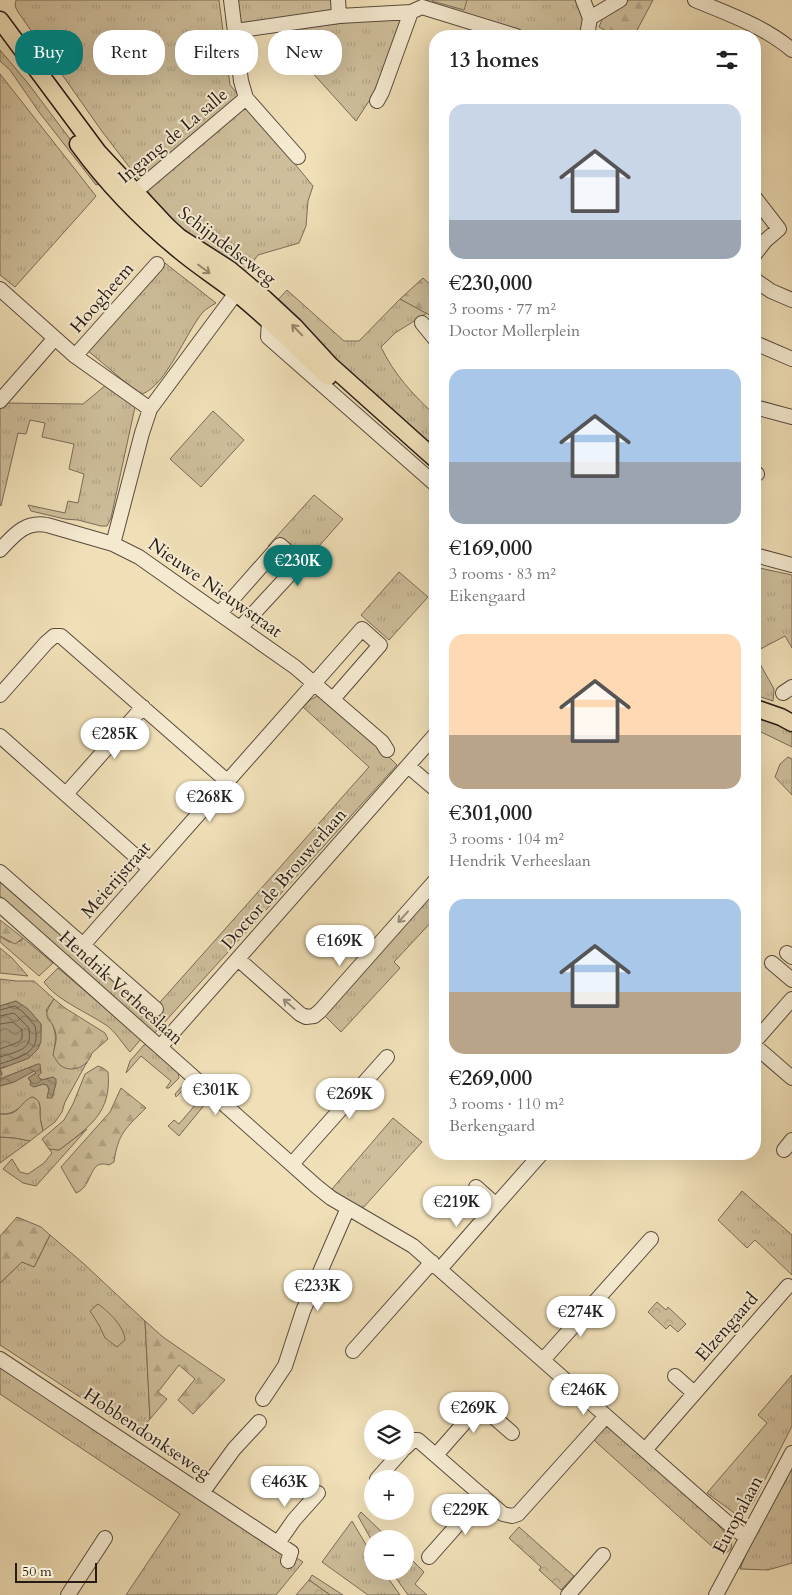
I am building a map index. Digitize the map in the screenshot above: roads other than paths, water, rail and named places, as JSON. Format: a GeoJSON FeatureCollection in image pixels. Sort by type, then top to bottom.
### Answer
{"type":"FeatureCollection","features":[{"type":"Feature","properties":{"kind":"main road","name":"Schijndelseweg"},"geometry":{"type":"LineString","coordinates":[[0,20],[130,197],[180,251],[236,293],[429,467]]}},
{"type":"Feature","properties":{"kind":"main road","name":"Schijndelseweg"},"geometry":{"type":"LineString","coordinates":[[0,37],[92,163],[178,237],[229,269],[265,300],[294,326],[330,365],[429,454]]}},
{"type":"Feature","properties":{"kind":"main road"},"geometry":{"type":"LineString","coordinates":[[761,710],[788,718]]}},
{"type":"Feature","properties":{"kind":"street"},"geometry":{"type":"LineString","coordinates":[[231,0],[235,30]]}},
{"type":"Feature","properties":{"kind":"street"},"geometry":{"type":"LineString","coordinates":[[338,0],[339,16]]}},
{"type":"Feature","properties":{"kind":"street"},"geometry":{"type":"LineString","coordinates":[[584,0],[590,18],[588,30]]}},
{"type":"Feature","properties":{"kind":"street"},"geometry":{"type":"LineString","coordinates":[[590,18],[620,0]]}},
{"type":"Feature","properties":{"kind":"street"},"geometry":{"type":"LineString","coordinates":[[695,0],[758,28],[778,39],[792,50]]}},
{"type":"Feature","properties":{"kind":"street"},"geometry":{"type":"LineString","coordinates":[[242,30],[418,6],[496,30]]}},
{"type":"Feature","properties":{"kind":"street"},"geometry":{"type":"LineString","coordinates":[[377,101],[418,6]]}},
{"type":"Feature","properties":{"kind":"street"},"geometry":{"type":"LineString","coordinates":[[240,75],[246,98],[298,157]]}},
{"type":"Feature","properties":{"kind":"street","name":"Ingang de La salle"},"geometry":{"type":"LineString","coordinates":[[130,197],[246,98]]}},
{"type":"Feature","properties":{"kind":"street"},"geometry":{"type":"LineString","coordinates":[[761,206],[779,229],[761,246]]}},
{"type":"Feature","properties":{"kind":"street","name":"Hoogheem"},"geometry":{"type":"LineString","coordinates":[[75,356],[156,264]]}},
{"type":"Feature","properties":{"kind":"street"},"geometry":{"type":"LineString","coordinates":[[761,284],[771,291],[792,300]]}},
{"type":"Feature","properties":{"kind":"street","name":"Hoogheem"},"geometry":{"type":"LineString","coordinates":[[0,289],[75,356],[150,409]]}},
{"type":"Feature","properties":{"kind":"street"},"geometry":{"type":"LineString","coordinates":[[112,544],[150,409],[236,293]]}},
{"type":"Feature","properties":{"kind":"street"},"geometry":{"type":"LineString","coordinates":[[269,322],[268,337],[429,479]]}},
{"type":"Feature","properties":{"kind":"street"},"geometry":{"type":"LineString","coordinates":[[422,323],[429,332]]}},
{"type":"Feature","properties":{"kind":"street","name":"Hoogheem"},"geometry":{"type":"LineString","coordinates":[[0,401],[54,338]]}},
{"type":"Feature","properties":{"kind":"street"},"geometry":{"type":"LineString","coordinates":[[761,346],[792,359]]}},
{"type":"Feature","properties":{"kind":"street"},"geometry":{"type":"LineString","coordinates":[[761,409],[792,417]]}},
{"type":"Feature","properties":{"kind":"street","name":"Nieuwe Nieuwstraat"},"geometry":{"type":"LineString","coordinates":[[0,550],[10,538],[22,529],[37,523],[112,544],[139,557],[241,627],[315,682],[382,742],[387,750]]}},
{"type":"Feature","properties":{"kind":"street"},"geometry":{"type":"LineString","coordinates":[[220,613],[280,545],[300,563],[241,627]]}},
{"type":"Feature","properties":{"kind":"street"},"geometry":{"type":"LineString","coordinates":[[761,557],[792,565]]}},
{"type":"Feature","properties":{"kind":"street","name":"Meierijstraat"},"geometry":{"type":"LineString","coordinates":[[83,945],[362,629],[380,645],[333,700]]}},
{"type":"Feature","properties":{"kind":"street"},"geometry":{"type":"LineString","coordinates":[[0,695],[46,643],[54,636],[61,636],[228,782]]}},
{"type":"Feature","properties":{"kind":"street"},"geometry":{"type":"LineString","coordinates":[[66,794],[143,707]]}},
{"type":"Feature","properties":{"kind":"street"},"geometry":{"type":"LineString","coordinates":[[0,736],[150,869]]}},
{"type":"Feature","properties":{"kind":"street","name":"Doctor de Brouwerlaan"},"geometry":{"type":"LineString","coordinates":[[160,1047],[429,742]]}},
{"type":"Feature","properties":{"kind":"street"},"geometry":{"type":"LineString","coordinates":[[408,766],[429,784]]}},
{"type":"Feature","properties":{"kind":"street","name":"Hendrik Verheeslaan"},"geometry":{"type":"LineString","coordinates":[[0,872],[156,1009]]}},
{"type":"Feature","properties":{"kind":"street"},"geometry":{"type":"LineString","coordinates":[[238,959],[300,1014],[306,1017],[314,1016],[429,888]]}},
{"type":"Feature","properties":{"kind":"street","name":"Hendrik Verheeslaan"},"geometry":{"type":"LineString","coordinates":[[0,905],[331,1198],[413,1246],[714,1511],[747,1537]]}},
{"type":"Feature","properties":{"kind":"street"},"geometry":{"type":"LineString","coordinates":[[772,964],[792,980]]}},
{"type":"Feature","properties":{"kind":"street"},"geometry":{"type":"LineString","coordinates":[[761,1034],[792,999]]}},
{"type":"Feature","properties":{"kind":"street"},"geometry":{"type":"LineString","coordinates":[[761,1051],[792,1078]]}},
{"type":"Feature","properties":{"kind":"street"},"geometry":{"type":"LineString","coordinates":[[292,1164],[387,1057]]}},
{"type":"Feature","properties":{"kind":"street"},"geometry":{"type":"LineString","coordinates":[[353,1351],[496,1205],[536,1160]]}},
{"type":"Feature","properties":{"kind":"street"},"geometry":{"type":"LineString","coordinates":[[476,1187],[496,1205]]}},
{"type":"Feature","properties":{"kind":"street"},"geometry":{"type":"LineString","coordinates":[[263,1399],[285,1366],[302,1311],[348,1208]]}},
{"type":"Feature","properties":{"kind":"street"},"geometry":{"type":"LineString","coordinates":[[543,1360],[651,1239]]}},
{"type":"Feature","properties":{"kind":"street","name":"Elzengaard"},"geometry":{"type":"LineString","coordinates":[[645,1450],[788,1286]]}},
{"type":"Feature","properties":{"kind":"street","name":"Hobbendonkseweg"},"geometry":{"type":"LineString","coordinates":[[0,1359],[291,1552],[288,1561]]}},
{"type":"Feature","properties":{"kind":"street"},"geometry":{"type":"LineString","coordinates":[[675,1376],[694,1392]]}},
{"type":"Feature","properties":{"kind":"street"},"geometry":{"type":"LineString","coordinates":[[436,1454],[480,1405],[512,1433]]}},
{"type":"Feature","properties":{"kind":"street"},"geometry":{"type":"LineString","coordinates":[[414,1440],[418,1440],[436,1454],[503,1514],[512,1516],[518,1514],[606,1416]]}},
{"type":"Feature","properties":{"kind":"street"},"geometry":{"type":"LineString","coordinates":[[202,1493],[234,1449],[259,1422]]}},
{"type":"Feature","properties":{"kind":"street","name":"Europalaan"},"geometry":{"type":"LineString","coordinates":[[716,1595],[792,1453]]}},
{"type":"Feature","properties":{"kind":"street"},"geometry":{"type":"LineString","coordinates":[[385,1470],[394,1460]]}},
{"type":"Feature","properties":{"kind":"street"},"geometry":{"type":"LineString","coordinates":[[278,1544],[294,1520],[318,1492]]}},
{"type":"Feature","properties":{"kind":"street"},"geometry":{"type":"LineString","coordinates":[[429,1557],[483,1496]]}},
{"type":"Feature","properties":{"kind":"street"},"geometry":{"type":"LineString","coordinates":[[68,1595],[105,1538]]}},
{"type":"Feature","properties":{"kind":"street"},"geometry":{"type":"LineString","coordinates":[[568,1595],[603,1555]]}},
{"type":"Feature","properties":{"kind":"water"},"geometry":{"type":"Polygon","coordinates":[[[16,1001],[28,1009],[41,1024],[41,1042],[38,1049],[29,1058],[0,1069],[0,1006],[16,1001]]]}},
{"type":"Feature","properties":{"kind":"water"},"geometry":{"type":"Polygon","coordinates":[[[40,1064],[41,1073],[38,1076],[41,1080],[53,1077],[56,1079],[52,1098],[47,1098],[49,1088],[47,1085],[43,1084],[34,1087],[30,1085],[31,1081],[28,1078],[36,1073],[34,1071],[14,1082],[0,1086],[0,1079],[40,1064]]]}}]}
